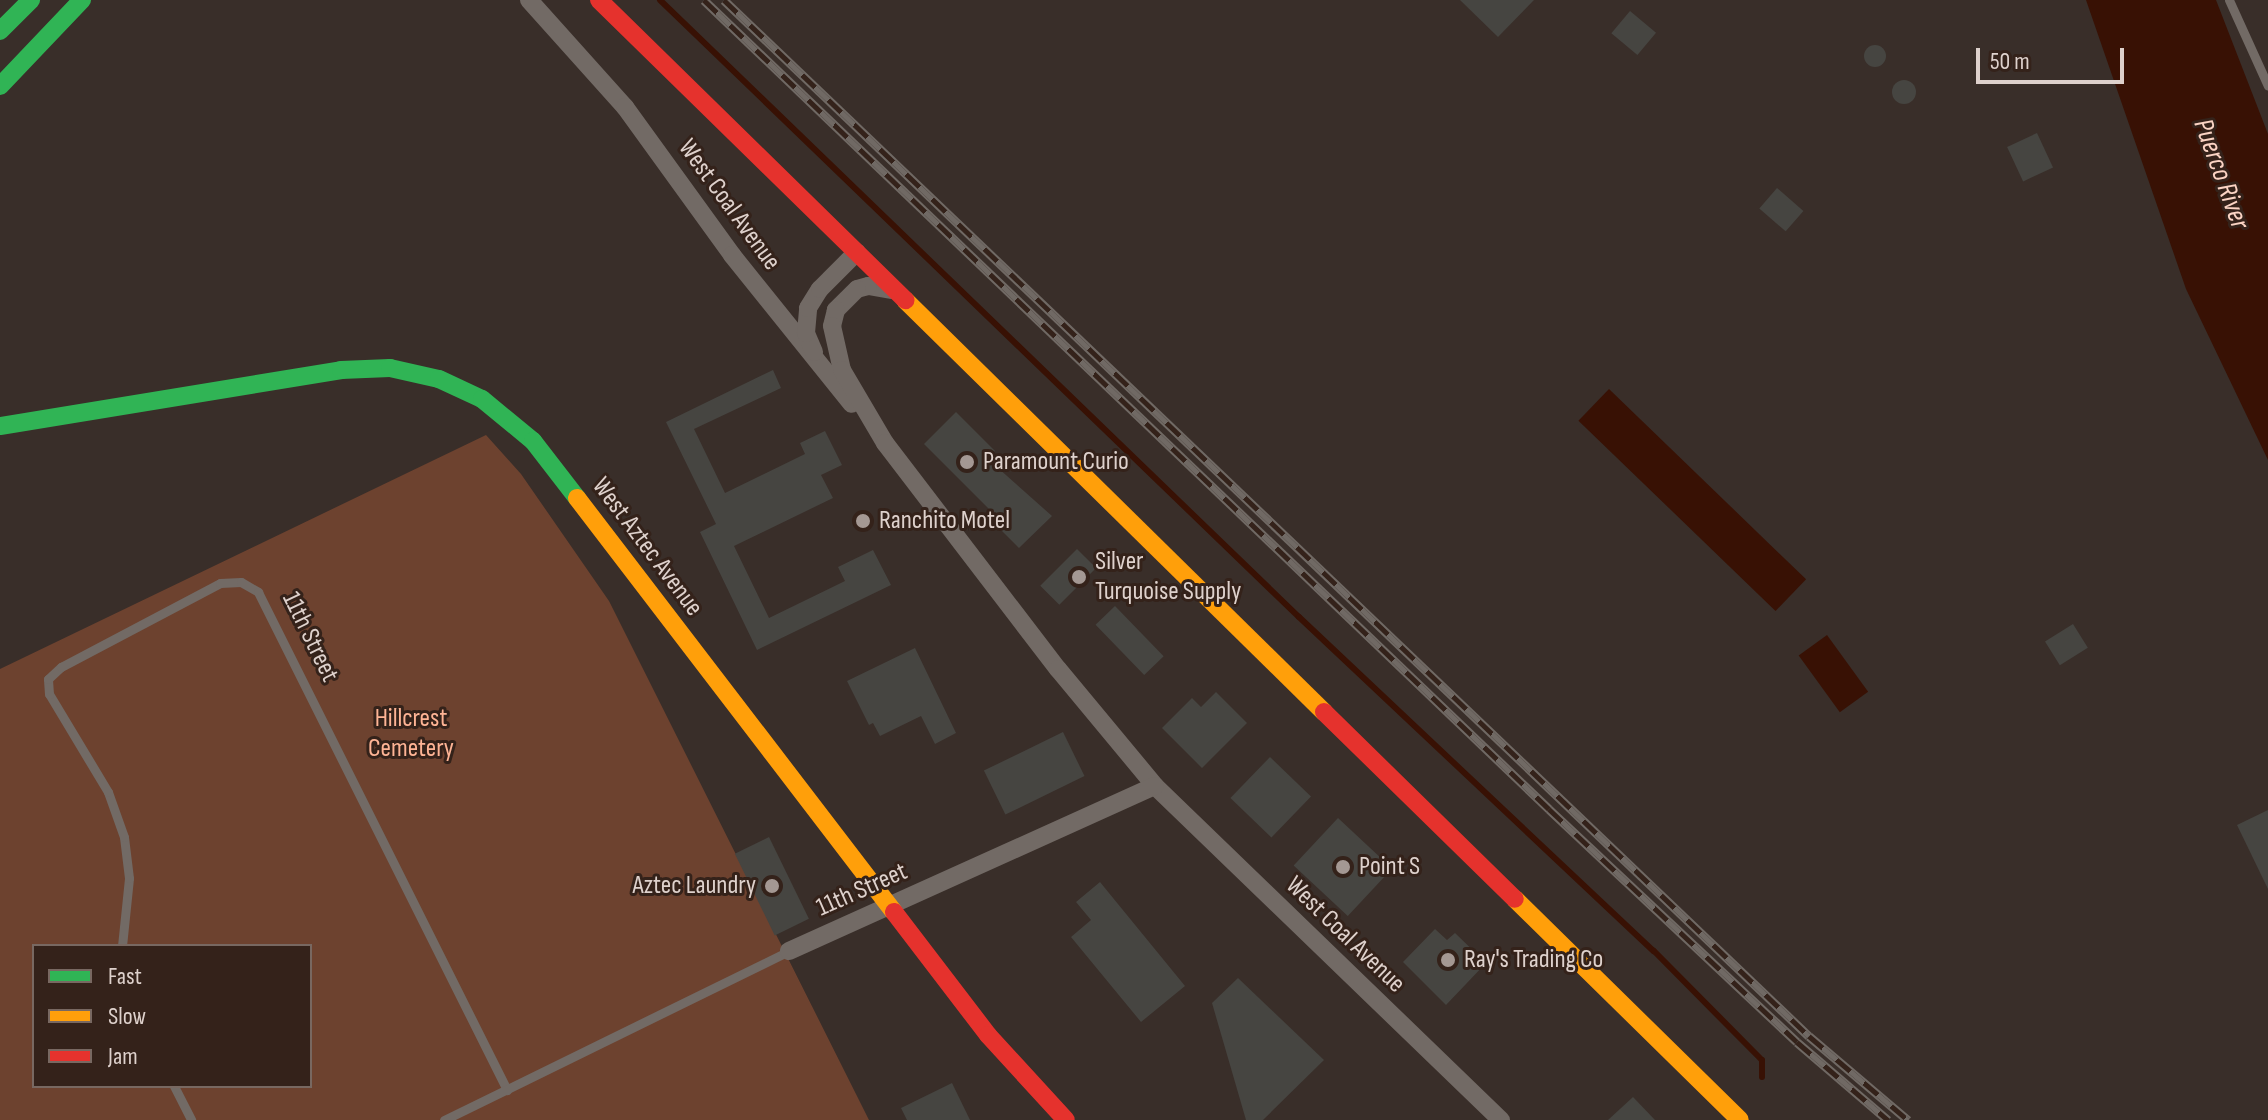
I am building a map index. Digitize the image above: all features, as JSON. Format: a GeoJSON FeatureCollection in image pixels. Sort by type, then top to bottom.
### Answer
{"type":"FeatureCollection","features":[{"type":"Feature","properties":{"kind":"main road"},"geometry":{"type":"LineString","coordinates":[[0,31],[31,0]]}},
{"type":"Feature","properties":{"kind":"main road"},"geometry":{"type":"LineString","coordinates":[[0,86],[82,0]]}},
{"type":"Feature","properties":{"kind":"main road"},"geometry":{"type":"LineString","coordinates":[[599,0],[1740,1120]]}},
{"type":"Feature","properties":{"kind":"main road","name":"West Aztec Avenue"},"geometry":{"type":"LineString","coordinates":[[0,426],[341,370],[390,368],[439,379],[482,399],[541,451],[988,1035],[1066,1120]]}},
{"type":"Feature","properties":{"kind":"street","name":"West Coal Avenue"},"geometry":{"type":"LineString","coordinates":[[529,0],[625,107],[732,255],[885,443],[1058,669],[1155,786],[1501,1120]]}},
{"type":"Feature","properties":{"kind":"street"},"geometry":{"type":"LineString","coordinates":[[820,366],[806,333],[808,308],[820,289],[857,252]]}},
{"type":"Feature","properties":{"kind":"street"},"geometry":{"type":"LineString","coordinates":[[885,443],[842,370],[832,326],[836,310],[857,289],[883,287],[903,296]]}},
{"type":"Feature","properties":{"kind":"street","name":"11th Street"},"geometry":{"type":"LineString","coordinates":[[789,951],[1155,786]]}},
{"type":"Feature","properties":{"kind":"lane"},"geometry":{"type":"LineString","coordinates":[[2229,0],[2268,86]]}},
{"type":"Feature","properties":{"kind":"lane","name":"11th Street"},"geometry":{"type":"LineString","coordinates":[[122,944],[129,878],[124,837],[108,792],[49,694],[48,679],[61,667],[220,583],[241,582],[258,592],[507,1090]]}},
{"type":"Feature","properties":{"kind":"lane","name":"11th Street"},"geometry":{"type":"LineString","coordinates":[[444,1120],[789,951]]}},
{"type":"Feature","properties":{"kind":"lane"},"geometry":{"type":"LineString","coordinates":[[175,1088],[191,1120]]}},
{"type":"Feature","properties":{"kind":"green space","name":"Hillcrest Cemetery"},"geometry":{"type":"Polygon","coordinates":[[[486,435],[521,474],[609,601],[869,1120],[0,1120],[0,669],[486,435]]]}},
{"type":"Feature","properties":{"kind":"water","name":"Puerco River"},"geometry":{"type":"Polygon","coordinates":[[[2086,0],[2216,0],[2268,134],[2268,460],[2186,289],[2086,0]]]}},
{"type":"Feature","properties":{"kind":"water"},"geometry":{"type":"Polygon","coordinates":[[[1609,389],[1806,579],[1776,611],[1578,421],[1609,389]]]}},
{"type":"Feature","properties":{"kind":"water"},"geometry":{"type":"Polygon","coordinates":[[[1827,635],[1868,692],[1840,712],[1799,656],[1827,635]]]}},
{"type":"Feature","properties":{"kind":"building"},"geometry":{"type":"Polygon","coordinates":[[[1460,0],[1534,0],[1498,37],[1460,0]]]}},
{"type":"Feature","properties":{"kind":"building"},"geometry":{"type":"Polygon","coordinates":[[[1630,11],[1656,33],[1637,55],[1611,33],[1630,11]]]}},
{"type":"Feature","properties":{"kind":"building"},"geometry":{"type":"Polygon","coordinates":[[[1875,45],[1883,48],[1886,56],[1883,64],[1875,67],[1867,64],[1864,56],[1867,48],[1875,45]]]}},
{"type":"Feature","properties":{"kind":"building"},"geometry":{"type":"Polygon","coordinates":[[[1904,80],[1915,87],[1916,92],[1909,103],[1904,104],[1893,97],[1892,92],[1899,81],[1904,80]]]}},
{"type":"Feature","properties":{"kind":"building"},"geometry":{"type":"Polygon","coordinates":[[[2037,133],[2053,167],[2023,181],[2007,147],[2037,133]]]}},
{"type":"Feature","properties":{"kind":"building"},"geometry":{"type":"Polygon","coordinates":[[[1777,188],[1803,211],[1786,231],[1759,208],[1777,188]]]}},
{"type":"Feature","properties":{"kind":"building"},"geometry":{"type":"Polygon","coordinates":[[[773,370],[781,388],[694,429],[725,493],[805,454],[800,443],[825,431],[842,465],[821,475],[833,498],[734,546],[769,618],[845,581],[838,567],[873,550],[891,585],[757,650],[700,532],[716,524],[666,422],[773,370]]]}},
{"type":"Feature","properties":{"kind":"building"},"geometry":{"type":"Polygon","coordinates":[[[956,412],[995,451],[988,459],[1052,516],[1019,548],[989,518],[994,514],[924,444],[956,412]]]}},
{"type":"Feature","properties":{"kind":"building"},"geometry":{"type":"Polygon","coordinates":[[[1077,549],[1096,568],[1059,605],[1040,586],[1077,549]]]}},
{"type":"Feature","properties":{"kind":"building"},"geometry":{"type":"Polygon","coordinates":[[[1115,606],[1164,656],[1144,675],[1096,625],[1115,606]]]}},
{"type":"Feature","properties":{"kind":"building"},"geometry":{"type":"Polygon","coordinates":[[[2073,624],[2088,648],[2060,665],[2045,641],[2073,624]]]}},
{"type":"Feature","properties":{"kind":"building"},"geometry":{"type":"Polygon","coordinates":[[[915,648],[956,733],[935,744],[921,716],[880,736],[873,723],[869,725],[847,681],[915,648]]]}},
{"type":"Feature","properties":{"kind":"building"},"geometry":{"type":"Polygon","coordinates":[[[1216,692],[1247,723],[1202,768],[1162,728],[1192,698],[1201,707],[1216,692]]]}},
{"type":"Feature","properties":{"kind":"building"},"geometry":{"type":"Polygon","coordinates":[[[1063,732],[1084,776],[1005,815],[984,771],[1063,732]]]}},
{"type":"Feature","properties":{"kind":"building"},"geometry":{"type":"Polygon","coordinates":[[[1270,757],[1311,797],[1271,838],[1230,798],[1270,757]]]}},
{"type":"Feature","properties":{"kind":"building"},"geometry":{"type":"Polygon","coordinates":[[[2268,810],[2268,889],[2237,825],[2268,810]]]}},
{"type":"Feature","properties":{"kind":"building","name":"Point S"},"geometry":{"type":"Polygon","coordinates":[[[1338,818],[1392,868],[1348,916],[1294,866],[1338,818]]]}},
{"type":"Feature","properties":{"kind":"building","name":"Aztec Laundry"},"geometry":{"type":"Polygon","coordinates":[[[769,837],[809,919],[775,935],[735,854],[769,837]]]}},
{"type":"Feature","properties":{"kind":"building"},"geometry":{"type":"Polygon","coordinates":[[[1100,882],[1185,986],[1141,1022],[1071,937],[1091,920],[1076,902],[1100,882]]]}},
{"type":"Feature","properties":{"kind":"building"},"geometry":{"type":"Polygon","coordinates":[[[1435,929],[1447,940],[1455,933],[1486,963],[1446,1005],[1403,962],[1435,929]]]}},
{"type":"Feature","properties":{"kind":"building"},"geometry":{"type":"Polygon","coordinates":[[[1238,978],[1324,1060],[1263,1120],[1246,1120],[1212,1003],[1238,978]]]}},
{"type":"Feature","properties":{"kind":"building"},"geometry":{"type":"Polygon","coordinates":[[[952,1083],[970,1120],[907,1120],[901,1108],[952,1083]]]}},
{"type":"Feature","properties":{"kind":"building"},"geometry":{"type":"Polygon","coordinates":[[[1633,1097],[1655,1120],[1608,1120],[1633,1097]]]}},
{"type":"Feature","properties":{"kind":"waterway"},"geometry":{"type":"LineString","coordinates":[[660,0],[1299,617],[1654,951],[1762,1060],[1762,1077]]}},
{"type":"Feature","properties":{"kind":"railway"},"geometry":{"type":"LineString","coordinates":[[704,0],[1549,809],[1797,1042],[1888,1120]]}},
{"type":"Feature","properties":{"kind":"railway"},"geometry":{"type":"LineString","coordinates":[[724,0],[1809,1036],[1908,1120]]}},
{"type":"Feature","properties":{"kind":"traffic: fast"},"geometry":{"type":"LineString","coordinates":[[0,31],[31,0]]}},
{"type":"Feature","properties":{"kind":"traffic: fast"},"geometry":{"type":"LineString","coordinates":[[0,86],[82,0]]}},
{"type":"Feature","properties":{"kind":"traffic: fast"},"geometry":{"type":"LineString","coordinates":[[0,426],[341,370],[390,368],[439,379],[482,399],[533,441],[577,498]]}},
{"type":"Feature","properties":{"kind":"traffic: slow"},"geometry":{"type":"LineString","coordinates":[[905,300],[1324,712]]}},
{"type":"Feature","properties":{"kind":"traffic: slow"},"geometry":{"type":"LineString","coordinates":[[577,498],[894,912]]}},
{"type":"Feature","properties":{"kind":"traffic: slow"},"geometry":{"type":"LineString","coordinates":[[1515,899],[1740,1120]]}},
{"type":"Feature","properties":{"kind":"traffic: jam"},"geometry":{"type":"LineString","coordinates":[[599,0],[905,300]]}},
{"type":"Feature","properties":{"kind":"traffic: jam"},"geometry":{"type":"LineString","coordinates":[[1324,712],[1515,899]]}},
{"type":"Feature","properties":{"kind":"traffic: jam"},"geometry":{"type":"LineString","coordinates":[[894,912],[988,1035],[1066,1120]]}},
{"type":"Feature","properties":{"kind":"place","name":"Paramount Curio"},"geometry":{"type":"Point","coordinates":[967,462]}},
{"type":"Feature","properties":{"kind":"place","name":"Ranchito Motel"},"geometry":{"type":"Point","coordinates":[863,521]}},
{"type":"Feature","properties":{"kind":"place","name":"Silver Turquoise Supply"},"geometry":{"type":"Point","coordinates":[1079,577]}},
{"type":"Feature","properties":{"kind":"place","name":"Point S"},"geometry":{"type":"Point","coordinates":[1343,867]}},
{"type":"Feature","properties":{"kind":"place","name":"Aztec Laundry"},"geometry":{"type":"Point","coordinates":[772,886]}},
{"type":"Feature","properties":{"kind":"place","name":"Ray's Trading Co"},"geometry":{"type":"Point","coordinates":[1448,960]}}]}
